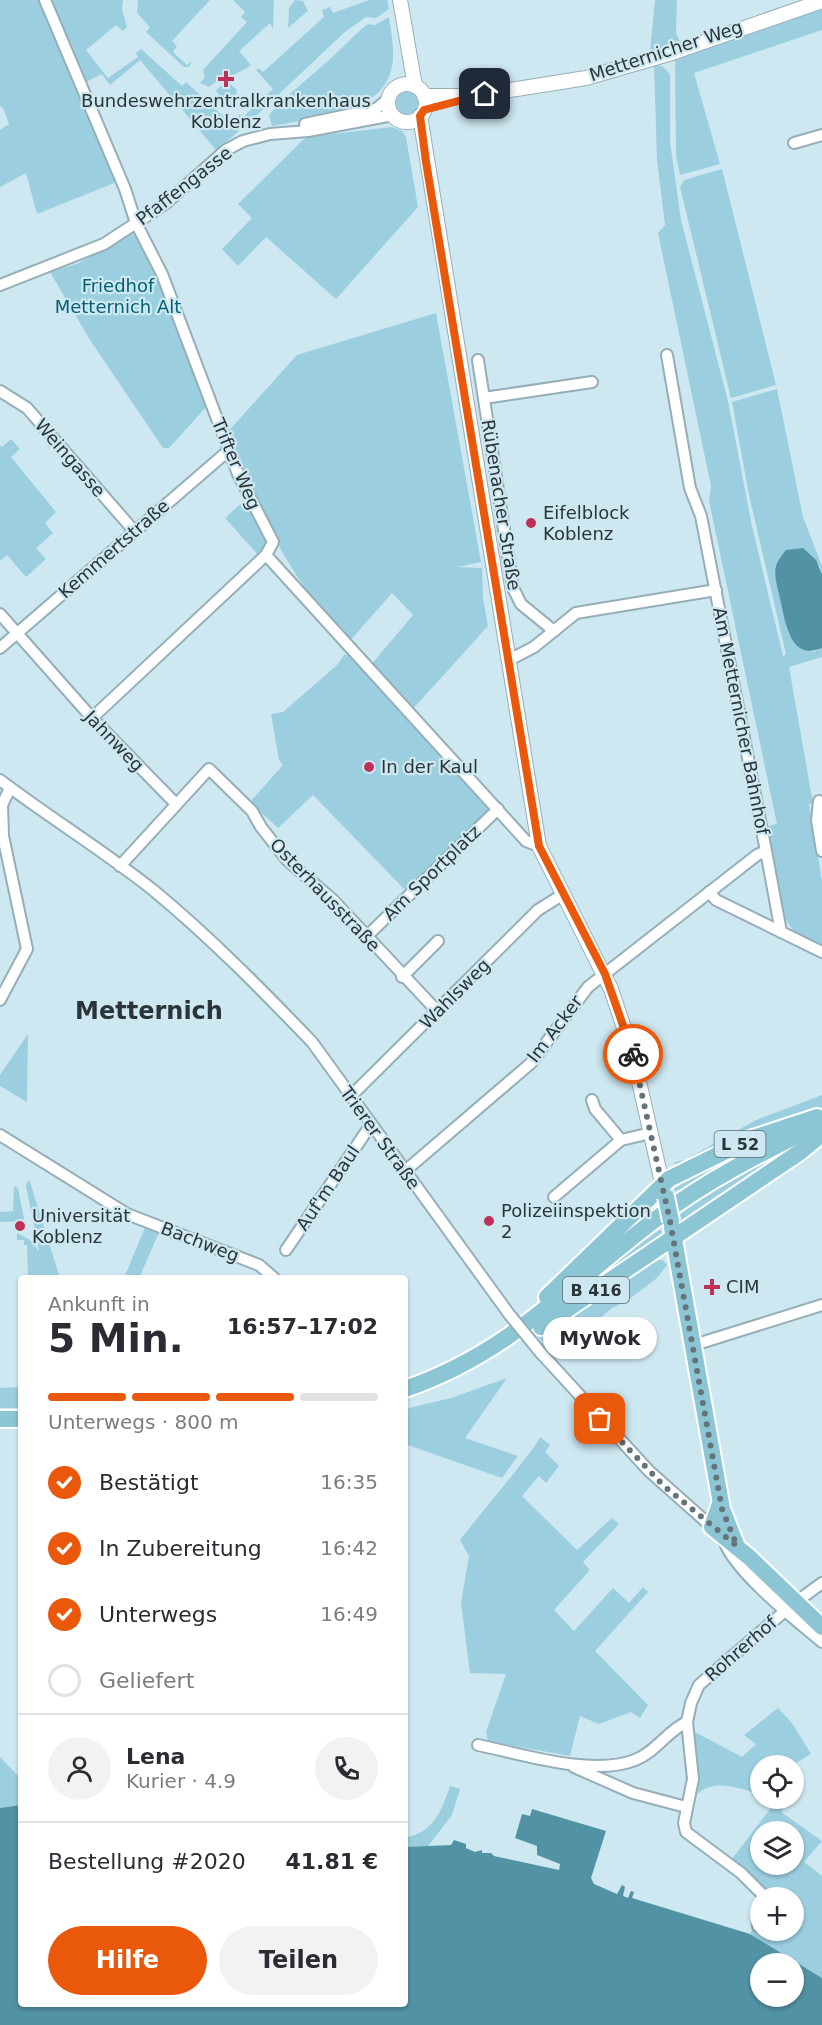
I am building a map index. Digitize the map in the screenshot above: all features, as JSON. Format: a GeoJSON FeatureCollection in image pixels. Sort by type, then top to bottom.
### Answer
{"type":"FeatureCollection","features":[{"type":"Feature","properties":{"kind":"main road","name":"Rübenacher Straße"},"geometry":{"type":"LineString","coordinates":[[400,0],[405,41],[421,102],[426,162],[539,846],[562,895],[605,974],[628,1039],[672,1230],[720,1500],[727,1527],[737,1546]]}},
{"type":"Feature","properties":{"kind":"main road","name":"Metternicher Weg"},"geometry":{"type":"LineString","coordinates":[[421,102],[472,96],[608,73],[822,1]]}},
{"type":"Feature","properties":{"kind":"main road","name":"Rübenacher Straße"},"geometry":{"type":"LineString","coordinates":[[400,85],[405,41]]}},
{"type":"Feature","properties":{"kind":"main road"},"geometry":{"type":"LineString","coordinates":[[400,85],[421,102],[406,121],[393,115],[389,98],[393,89],[400,85]]}},
{"type":"Feature","properties":{"kind":"main road","name":"Rübenacher Straße"},"geometry":{"type":"LineString","coordinates":[[406,121],[416,132],[426,162]]}},
{"type":"Feature","properties":{"kind":"main road","name":"L 52"},"geometry":{"type":"LineString","coordinates":[[664,1190],[750,1138],[822,1116]]}},
{"type":"Feature","properties":{"kind":"main road","name":"B 416"},"geometry":{"type":"LineString","coordinates":[[408,1388],[451,1371],[492,1349],[539,1316],[677,1203],[728,1171],[822,1123]]}},
{"type":"Feature","properties":{"kind":"main road","name":"L 52"},"geometry":{"type":"LineString","coordinates":[[672,1230],[822,1134]]}},
{"type":"Feature","properties":{"kind":"main road"},"geometry":{"type":"LineString","coordinates":[[492,1349],[503,1334],[664,1190]]}},
{"type":"Feature","properties":{"kind":"main road","name":"B 416"},"geometry":{"type":"LineString","coordinates":[[492,1349],[518,1342],[672,1230]]}},
{"type":"Feature","properties":{"kind":"main road"},"geometry":{"type":"LineString","coordinates":[[0,1419],[18,1419]]}},
{"type":"Feature","properties":{"kind":"main road"},"geometry":{"type":"LineString","coordinates":[[0,1431],[18,1430]]}},
{"type":"Feature","properties":{"kind":"main road","name":"Rübenacher Straße"},"geometry":{"type":"LineString","coordinates":[[717,1531],[720,1500]]}},
{"type":"Feature","properties":{"kind":"main road","name":"Trierer Straße"},"geometry":{"type":"LineString","coordinates":[[717,1531],[737,1546],[790,1606],[822,1627]]}},
{"type":"Feature","properties":{"kind":"street","name":"Trifter Weg"},"geometry":{"type":"LineString","coordinates":[[45,0],[125,189],[136,224],[162,274],[228,451],[249,498],[273,542],[266,555]]}},
{"type":"Feature","properties":{"kind":"street","name":"Pfaffengasse"},"geometry":{"type":"LineString","coordinates":[[0,285],[77,257],[104,244],[165,204],[228,149],[252,138],[376,109],[389,98]]}},
{"type":"Feature","properties":{"kind":"street","name":"Pfaffengasse"},"geometry":{"type":"LineString","coordinates":[[270,134],[318,129],[393,115]]}},
{"type":"Feature","properties":{"kind":"street"},"geometry":{"type":"LineString","coordinates":[[795,143],[822,135]]}},
{"type":"Feature","properties":{"kind":"street","name":"Am Metternicher Bahnhof"},"geometry":{"type":"LineString","coordinates":[[667,355],[690,488],[701,516],[766,851]]}},
{"type":"Feature","properties":{"kind":"street","name":"Rübenacher Straße"},"geometry":{"type":"LineString","coordinates":[[478,360],[514,594],[521,604],[554,630]]}},
{"type":"Feature","properties":{"kind":"street","name":"Rübenacher Straße"},"geometry":{"type":"LineString","coordinates":[[484,398],[592,382]]}},
{"type":"Feature","properties":{"kind":"street","name":"Weingasse"},"geometry":{"type":"LineString","coordinates":[[0,391],[27,408],[135,532]]}},
{"type":"Feature","properties":{"kind":"street","name":"Kemmertstraße"},"geometry":{"type":"LineString","coordinates":[[0,648],[228,451]]}},
{"type":"Feature","properties":{"kind":"street"},"geometry":{"type":"LineString","coordinates":[[92,718],[266,555],[526,841],[539,846]]}},
{"type":"Feature","properties":{"kind":"street","name":"Am Metternicher Bahnhof"},"geometry":{"type":"LineString","coordinates":[[508,654],[520,656],[540,643],[571,616],[582,611],[716,590]]}},
{"type":"Feature","properties":{"kind":"street","name":"Jahnweg"},"geometry":{"type":"LineString","coordinates":[[0,614],[92,718],[176,804]]}},
{"type":"Feature","properties":{"kind":"street","name":"Osterhausstraße"},"geometry":{"type":"LineString","coordinates":[[176,804],[209,769],[252,810],[261,827],[287,860],[333,900],[402,977],[438,1012]]}},
{"type":"Feature","properties":{"kind":"street","name":"Trierer Straße"},"geometry":{"type":"LineString","coordinates":[[0,780],[120,866],[191,923],[276,1004],[312,1042],[370,1126],[509,1314],[540,1352],[649,1471],[717,1531],[735,1560],[790,1606],[822,1642]]}},
{"type":"Feature","properties":{"kind":"street"},"geometry":{"type":"LineString","coordinates":[[0,1000],[27,949],[3,836],[2,805],[10,788]]}},
{"type":"Feature","properties":{"kind":"street"},"geometry":{"type":"LineString","coordinates":[[819,801],[817,820],[822,850]]}},
{"type":"Feature","properties":{"kind":"street"},"geometry":{"type":"LineString","coordinates":[[120,866],[176,804]]}},
{"type":"Feature","properties":{"kind":"street","name":"Am Sportplatz"},"geometry":{"type":"LineString","coordinates":[[367,936],[498,809]]}},
{"type":"Feature","properties":{"kind":"street"},"geometry":{"type":"LineString","coordinates":[[766,851],[781,932]]}},
{"type":"Feature","properties":{"kind":"street","name":"Im Acker"},"geometry":{"type":"LineString","coordinates":[[405,1172],[531,1063],[575,1000],[709,892],[757,855],[766,851]]}},
{"type":"Feature","properties":{"kind":"street"},"geometry":{"type":"LineString","coordinates":[[709,892],[716,900],[822,952]]}},
{"type":"Feature","properties":{"kind":"street","name":"Wahlsweg"},"geometry":{"type":"LineString","coordinates":[[350,1097],[538,910],[562,895]]}},
{"type":"Feature","properties":{"kind":"street"},"geometry":{"type":"LineString","coordinates":[[402,977],[438,941]]}},
{"type":"Feature","properties":{"kind":"street"},"geometry":{"type":"LineString","coordinates":[[592,1100],[595,1109],[621,1140]]}},
{"type":"Feature","properties":{"kind":"street","name":"Auf'm Baul"},"geometry":{"type":"LineString","coordinates":[[286,1250],[370,1126]]}},
{"type":"Feature","properties":{"kind":"street"},"geometry":{"type":"LineString","coordinates":[[554,1197],[621,1140],[651,1133]]}},
{"type":"Feature","properties":{"kind":"street","name":"Bachweg"},"geometry":{"type":"LineString","coordinates":[[0,1135],[127,1214],[259,1265],[271,1275]]}},
{"type":"Feature","properties":{"kind":"street"},"geometry":{"type":"LineString","coordinates":[[694,1345],[822,1305]]}},
{"type":"Feature","properties":{"kind":"street","name":"Rohrerhof"},"geometry":{"type":"LineString","coordinates":[[755,1887],[741,1873],[686,1832],[684,1823],[686,1807],[693,1779],[687,1722],[691,1703],[699,1685],[790,1606],[822,1582]]}},
{"type":"Feature","properties":{"kind":"street"},"geometry":{"type":"LineString","coordinates":[[478,1745],[567,1763],[612,1766],[634,1760],[662,1743],[676,1727],[687,1722]]}},
{"type":"Feature","properties":{"kind":"street"},"geometry":{"type":"LineString","coordinates":[[567,1763],[633,1794],[686,1807]]}},
{"type":"Feature","properties":{"kind":"green space"},"geometry":{"type":"Polygon","coordinates":[[[0,0],[40,0],[94,123],[92,125],[117,182],[37,214],[26,173],[0,187],[0,130],[9,124],[0,106],[0,0]]]}},
{"type":"Feature","properties":{"kind":"green space"},"geometry":{"type":"Polygon","coordinates":[[[49,0],[123,0],[122,9],[127,27],[123,31],[116,25],[86,50],[108,78],[138,57],[136,53],[141,49],[182,86],[186,82],[239,131],[216,150],[140,60],[110,85],[102,74],[84,83],[49,0]]]}},
{"type":"Feature","properties":{"kind":"green space"},"geometry":{"type":"Polygon","coordinates":[[[138,0],[210,0],[172,41],[177,46],[173,52],[187,65],[192,61],[189,67],[184,67],[146,32],[150,27],[137,13],[138,0]]]}},
{"type":"Feature","properties":{"kind":"green space"},"geometry":{"type":"Polygon","coordinates":[[[233,0],[274,0],[273,29],[270,23],[239,51],[251,65],[209,87],[200,83],[205,77],[203,70],[247,22],[241,17],[245,12],[233,0]]]}},
{"type":"Feature","properties":{"kind":"green space"},"geometry":{"type":"Polygon","coordinates":[[[295,0],[303,1],[308,11],[288,28],[289,8],[295,0]]]}},
{"type":"Feature","properties":{"kind":"green space"},"geometry":{"type":"Polygon","coordinates":[[[369,0],[387,0],[389,9],[376,18],[366,17],[345,32],[246,125],[239,119],[239,114],[243,117],[273,89],[256,70],[258,68],[263,72],[324,17],[322,10],[330,7],[333,13],[369,0]]]}},
{"type":"Feature","properties":{"kind":"green space"},"geometry":{"type":"Polygon","coordinates":[[[655,0],[677,0],[676,33],[680,42],[646,56],[650,52],[655,0]]]}},
{"type":"Feature","properties":{"kind":"green space"},"geometry":{"type":"Polygon","coordinates":[[[822,9],[822,30],[694,73],[720,164],[680,175],[676,155],[675,60],[762,27],[822,9]]]}},
{"type":"Feature","properties":{"kind":"green space"},"geometry":{"type":"Polygon","coordinates":[[[389,17],[393,60],[388,79],[378,93],[347,111],[272,126],[269,115],[284,100],[368,24],[375,25],[389,17]]]}},
{"type":"Feature","properties":{"kind":"green space"},"geometry":{"type":"Polygon","coordinates":[[[654,65],[662,66],[670,74],[670,142],[681,220],[728,401],[752,526],[783,656],[786,654],[749,495],[732,402],[777,389],[803,517],[822,566],[822,574],[820,566],[805,552],[777,582],[789,635],[813,652],[822,648],[822,657],[789,667],[813,803],[809,804],[822,881],[822,948],[798,938],[784,917],[764,827],[777,824],[709,501],[711,486],[658,233],[665,225],[657,160],[654,65]]]}},
{"type":"Feature","properties":{"kind":"green space"},"geometry":{"type":"Polygon","coordinates":[[[229,83],[237,90],[234,101],[227,104],[216,91],[219,87],[229,83]]]}},
{"type":"Feature","properties":{"kind":"green space"},"geometry":{"type":"Polygon","coordinates":[[[403,92],[411,92],[418,99],[418,107],[411,114],[403,114],[396,107],[396,99],[403,92]]]}},
{"type":"Feature","properties":{"kind":"green space"},"geometry":{"type":"Polygon","coordinates":[[[392,127],[402,131],[406,137],[418,207],[336,299],[266,237],[238,266],[222,249],[252,218],[238,204],[306,137],[392,127]]]}},
{"type":"Feature","properties":{"kind":"green space"},"geometry":{"type":"Polygon","coordinates":[[[722,169],[776,385],[731,398],[680,187],[684,180],[722,169]]]}},
{"type":"Feature","properties":{"kind":"green space","name":"Friedhof Metternich Alt"},"geometry":{"type":"Polygon","coordinates":[[[133,233],[152,261],[208,405],[169,448],[163,448],[90,340],[50,272],[79,263],[133,233]]]}},
{"type":"Feature","properties":{"kind":"green space"},"geometry":{"type":"Polygon","coordinates":[[[436,313],[481,562],[458,567],[482,568],[483,598],[488,626],[411,711],[370,666],[413,615],[392,593],[348,643],[310,595],[278,545],[225,435],[297,355],[436,313]]]}},
{"type":"Feature","properties":{"kind":"green space"},"geometry":{"type":"Polygon","coordinates":[[[11,439],[20,449],[11,457],[56,512],[45,523],[53,533],[36,548],[46,559],[26,577],[7,555],[0,561],[0,445],[2,447],[11,439]]]}},
{"type":"Feature","properties":{"kind":"green space"},"geometry":{"type":"Polygon","coordinates":[[[245,500],[270,545],[259,556],[225,518],[245,500]]]}},
{"type":"Feature","properties":{"kind":"green space"},"geometry":{"type":"Polygon","coordinates":[[[344,655],[351,655],[492,807],[406,891],[313,795],[278,828],[250,802],[283,765],[279,760],[271,714],[283,712],[337,665],[344,655]]]}},
{"type":"Feature","properties":{"kind":"green space"},"geometry":{"type":"Polygon","coordinates":[[[28,1034],[27,1102],[0,1086],[0,1075],[28,1034]]]}},
{"type":"Feature","properties":{"kind":"green space"},"geometry":{"type":"Polygon","coordinates":[[[822,1095],[822,1110],[674,1165],[675,1162],[685,1160],[756,1120],[822,1095]]]}},
{"type":"Feature","properties":{"kind":"green space"},"geometry":{"type":"Polygon","coordinates":[[[807,1123],[687,1188],[675,1191],[674,1188],[679,1186],[677,1179],[807,1123]]]}},
{"type":"Feature","properties":{"kind":"green space"},"geometry":{"type":"Polygon","coordinates":[[[807,1138],[682,1223],[680,1214],[684,1206],[723,1181],[807,1138]]]}},
{"type":"Feature","properties":{"kind":"green space"},"geometry":{"type":"Polygon","coordinates":[[[29,1179],[59,1275],[28,1275],[27,1245],[24,1245],[24,1240],[17,1240],[17,1233],[30,1240],[39,1251],[26,1186],[29,1179]]]}},
{"type":"Feature","properties":{"kind":"green space"},"geometry":{"type":"Polygon","coordinates":[[[14,1186],[18,1188],[24,1219],[0,1222],[0,1212],[13,1211],[14,1186]]]}},
{"type":"Feature","properties":{"kind":"green space"},"geometry":{"type":"Polygon","coordinates":[[[146,1225],[160,1230],[140,1275],[125,1275],[146,1225]]]}},
{"type":"Feature","properties":{"kind":"green space"},"geometry":{"type":"Polygon","coordinates":[[[661,1229],[663,1237],[565,1303],[624,1254],[661,1229]]]}},
{"type":"Feature","properties":{"kind":"green space"},"geometry":{"type":"Polygon","coordinates":[[[663,1260],[667,1265],[657,1278],[627,1301],[612,1308],[557,1355],[537,1336],[637,1270],[663,1260]]]}},
{"type":"Feature","properties":{"kind":"green space"},"geometry":{"type":"Polygon","coordinates":[[[507,1378],[465,1438],[518,1456],[502,1478],[408,1445],[408,1408],[451,1398],[507,1378]]]}},
{"type":"Feature","properties":{"kind":"green space"},"geometry":{"type":"Polygon","coordinates":[[[18,1387],[18,1408],[0,1408],[0,1388],[18,1387]]]}},
{"type":"Feature","properties":{"kind":"green space"},"geometry":{"type":"Polygon","coordinates":[[[540,1437],[550,1445],[545,1452],[559,1466],[546,1483],[539,1476],[522,1496],[577,1550],[612,1518],[619,1524],[583,1562],[590,1570],[554,1610],[574,1631],[613,1588],[629,1603],[643,1587],[648,1592],[595,1651],[648,1705],[640,1718],[631,1712],[599,1724],[580,1716],[570,1756],[488,1741],[486,1732],[506,1674],[470,1673],[461,1603],[469,1556],[460,1540],[540,1437]]]}},
{"type":"Feature","properties":{"kind":"green space"},"geometry":{"type":"Polygon","coordinates":[[[778,1708],[792,1723],[811,1754],[804,1758],[804,1755],[750,1755],[750,1791],[721,1785],[696,1792],[691,1730],[742,1757],[756,1744],[744,1735],[778,1708]]]}},
{"type":"Feature","properties":{"kind":"green space"},"geometry":{"type":"Polygon","coordinates":[[[0,1757],[18,1776],[18,1805],[0,1808],[0,1757]]]}},
{"type":"Feature","properties":{"kind":"green space"},"geometry":{"type":"Polygon","coordinates":[[[450,1786],[460,1789],[452,1815],[428,1846],[408,1847],[408,1836],[415,1835],[429,1826],[444,1804],[450,1786]]]}},
{"type":"Feature","properties":{"kind":"green space"},"geometry":{"type":"Polygon","coordinates":[[[770,1809],[783,1809],[781,1812],[794,1821],[761,1821],[770,1809]]]}},
{"type":"Feature","properties":{"kind":"green space"},"geometry":{"type":"Polygon","coordinates":[[[804,1828],[822,1841],[804,1862],[804,1828]]]}},
{"type":"Feature","properties":{"kind":"green space"},"geometry":{"type":"Polygon","coordinates":[[[750,1835],[750,1875],[804,1875],[804,1862],[822,1876],[822,1978],[804,1967],[804,1953],[781,1953],[761,1941],[804,1941],[804,1887],[763,1887],[732,1859],[750,1835]]]}},
{"type":"Feature","properties":{"kind":"shaded area"},"geometry":{"type":"Polygon","coordinates":[[[803,548],[816,560],[822,574],[822,648],[812,651],[803,650],[792,639],[785,621],[775,574],[777,564],[786,550],[803,548]]]}},
{"type":"Feature","properties":{"kind":"shaded area"},"geometry":{"type":"Polygon","coordinates":[[[18,1805],[18,2007],[408,2007],[408,1847],[451,1845],[454,1840],[466,1844],[466,1848],[475,1852],[482,1850],[482,1853],[491,1853],[494,1856],[559,1870],[560,1864],[537,1855],[537,1846],[515,1838],[522,1814],[530,1816],[532,1809],[606,1831],[591,1878],[594,1884],[617,1894],[622,1885],[625,1887],[623,1896],[628,1898],[631,1891],[634,1892],[632,1898],[750,1934],[750,1941],[761,1941],[781,1953],[750,1953],[750,2007],[804,2007],[804,1967],[822,1978],[822,2025],[0,2025],[0,1808],[18,1805]]]}},
{"type":"Feature","properties":{"kind":"way so far"},"geometry":{"type":"LineString","coordinates":[[600,1419],[664,1486],[694,1513],[737,1546],[729,1532],[722,1509],[700,1375],[670,1221],[633,1054]]}},
{"type":"Feature","properties":{"kind":"place","name":"Bundeswehrzentralkrankenhaus Koblenz"},"geometry":{"type":"Point","coordinates":[226,79]}},
{"type":"Feature","properties":{"kind":"place","name":"Eifelblock Koblenz"},"geometry":{"type":"Point","coordinates":[531,523]}},
{"type":"Feature","properties":{"kind":"place","name":"In der Kaul"},"geometry":{"type":"Point","coordinates":[369,767]}},
{"type":"Feature","properties":{"kind":"place","name":"Polizeiinspektion 2"},"geometry":{"type":"Point","coordinates":[489,1221]}},
{"type":"Feature","properties":{"kind":"place","name":"Universität Koblenz"},"geometry":{"type":"Point","coordinates":[20,1226]}},
{"type":"Feature","properties":{"kind":"place","name":"CIM"},"geometry":{"type":"Point","coordinates":[712,1287]}},
{"type":"Feature","properties":{"kind":"place","name":"MyWok"},"geometry":{"type":"Point","coordinates":[600,1419]}},
{"type":"Feature","properties":{"kind":"district","name":"Metternich"},"geometry":{"type":"Point","coordinates":[149,1011]}},
{"type":"Feature","properties":{"kind":"route"},"geometry":{"type":"LineString","coordinates":[[485,94],[424,110],[420,116],[426,162],[535,831],[541,854],[555,883],[605,974],[633,1054]]}}]}
